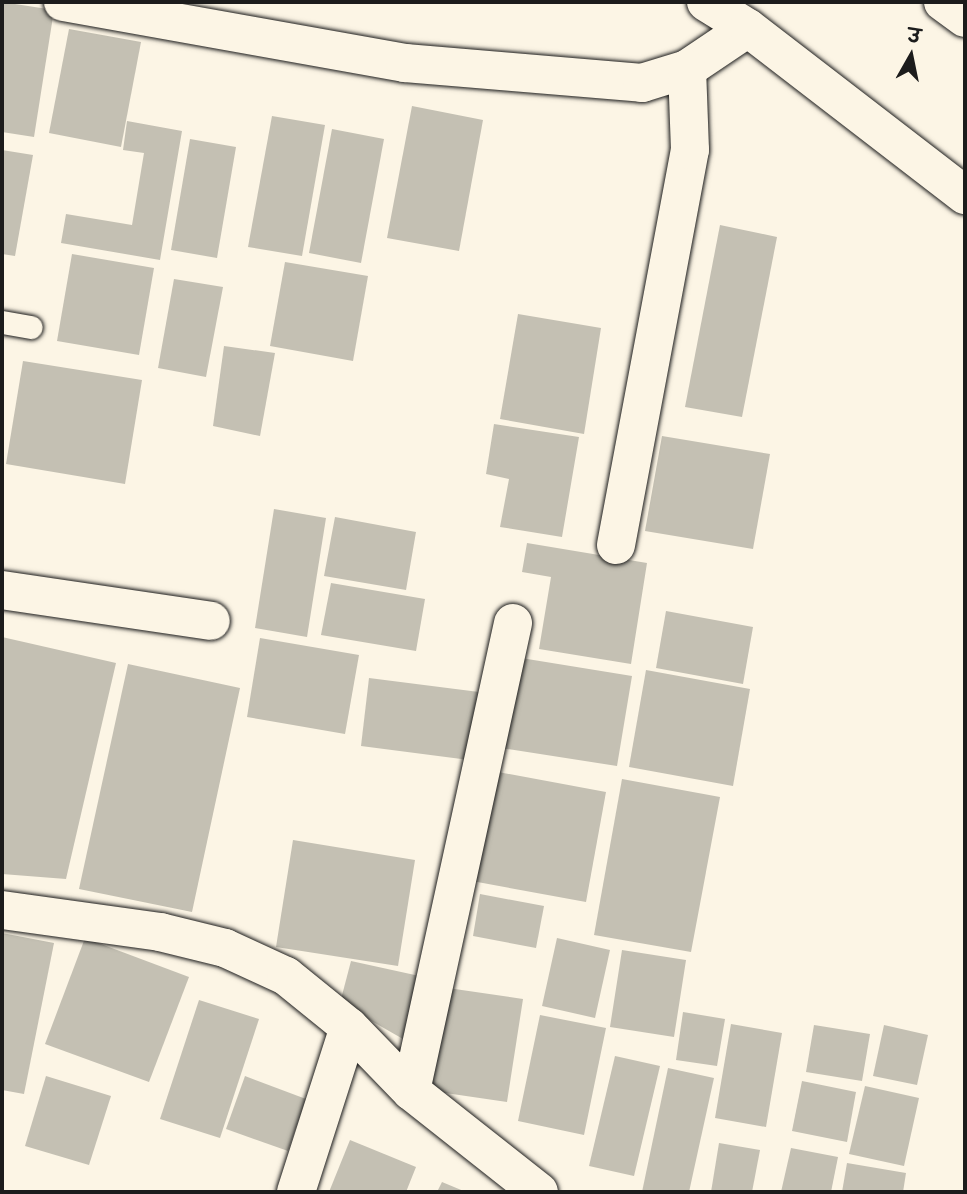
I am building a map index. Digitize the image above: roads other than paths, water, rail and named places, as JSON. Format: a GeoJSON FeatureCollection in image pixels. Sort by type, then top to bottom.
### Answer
{"type":"FeatureCollection","features":[{"type":"Feature","properties":{"kind":"street"},"geometry":{"type":"LineString","coordinates":[[64,2],[405,63],[642,83],[687,69],[748,27]]}},
{"type":"Feature","properties":{"kind":"street"},"geometry":{"type":"LineString","coordinates":[[706,2],[748,27],[965,195]]}},
{"type":"Feature","properties":{"kind":"street"},"geometry":{"type":"LineString","coordinates":[[943,2],[965,18]]}},
{"type":"Feature","properties":{"kind":"street"},"geometry":{"type":"LineString","coordinates":[[616,545],[690,150],[687,69]]}},
{"type":"Feature","properties":{"kind":"street"},"geometry":{"type":"LineString","coordinates":[[2,590],[211,621]]}},
{"type":"Feature","properties":{"kind":"street"},"geometry":{"type":"LineString","coordinates":[[411,1091],[513,623]]}},
{"type":"Feature","properties":{"kind":"street"},"geometry":{"type":"LineString","coordinates":[[2,910],[160,932],[225,948],[285,976],[349,1027],[411,1091],[540,1192]]}},
{"type":"Feature","properties":{"kind":"street"},"geometry":{"type":"LineString","coordinates":[[296,1192],[349,1027]]}},
{"type":"Feature","properties":{"kind":"lane"},"geometry":{"type":"LineString","coordinates":[[2,322],[31,327]]}}]}
